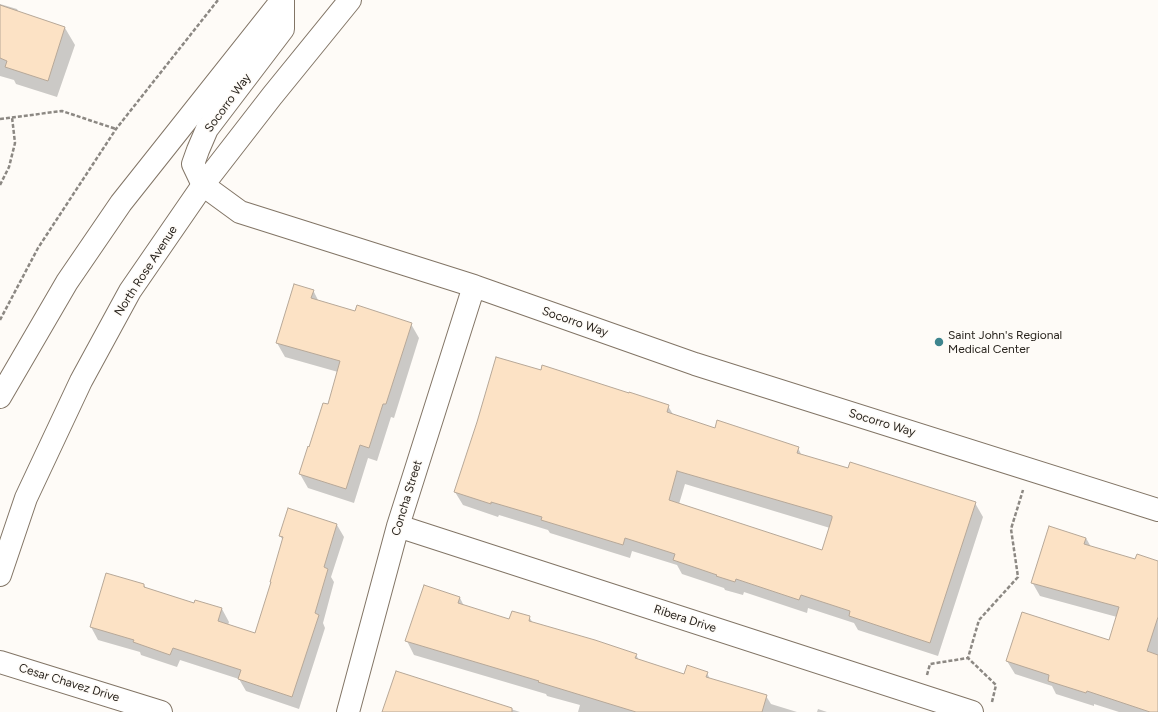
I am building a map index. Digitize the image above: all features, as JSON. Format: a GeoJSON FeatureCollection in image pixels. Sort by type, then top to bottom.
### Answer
{"type":"FeatureCollection","features":[{"type":"Feature","properties":{"kind":"street","name":"Socorro Way"},"geometry":{"type":"LineString","coordinates":[[283,0],[282,29],[207,129],[193,164],[202,185],[240,212],[474,286],[695,364],[1158,510]]}},
{"type":"Feature","properties":{"kind":"street"},"geometry":{"type":"LineString","coordinates":[[0,397],[67,282],[121,203],[283,0]]}},
{"type":"Feature","properties":{"kind":"street","name":"North Rose Avenue"},"geometry":{"type":"LineString","coordinates":[[0,575],[26,498],[82,381],[130,291],[202,185],[350,0]]}},
{"type":"Feature","properties":{"kind":"street","name":"Concha Street"},"geometry":{"type":"LineString","coordinates":[[348,712],[398,526],[474,286]]}},
{"type":"Feature","properties":{"kind":"street","name":"Ribera Drive"},"geometry":{"type":"LineString","coordinates":[[398,526],[920,695],[969,709]]}},
{"type":"Feature","properties":{"kind":"street","name":"Cesar Chavez Drive"},"geometry":{"type":"LineString","coordinates":[[0,662],[161,712]]}},
{"type":"Feature","properties":{"kind":"path"},"geometry":{"type":"LineString","coordinates":[[0,320],[38,248],[116,129],[218,0]]}},
{"type":"Feature","properties":{"kind":"path"},"geometry":{"type":"LineString","coordinates":[[0,119],[62,112],[116,129]]}},
{"type":"Feature","properties":{"kind":"path"},"geometry":{"type":"LineString","coordinates":[[0,185],[9,167],[15,143],[12,117]]}},
{"type":"Feature","properties":{"kind":"path"},"geometry":{"type":"LineString","coordinates":[[968,658],[979,620],[1018,577],[1011,529],[1029,469]]}},
{"type":"Feature","properties":{"kind":"path"},"geometry":{"type":"LineString","coordinates":[[920,695],[930,664],[968,658]]}},
{"type":"Feature","properties":{"kind":"path"},"geometry":{"type":"LineString","coordinates":[[968,658],[996,685],[969,709]]}},
{"type":"Feature","properties":{"kind":"building"},"geometry":{"type":"Polygon","coordinates":[[[0,5],[65,27],[48,81],[5,67],[7,61],[0,58],[0,5]]]}},
{"type":"Feature","properties":{"kind":"building"},"geometry":{"type":"Polygon","coordinates":[[[294,284],[314,290],[311,298],[355,311],[357,305],[412,323],[386,404],[383,404],[369,448],[360,445],[346,489],[299,474],[323,403],[328,404],[340,361],[276,343],[294,284]]]}},
{"type":"Feature","properties":{"kind":"building"},"geometry":{"type":"Polygon","coordinates":[[[496,357],[541,370],[542,365],[669,405],[667,412],[715,428],[717,420],[799,447],[797,453],[848,468],[850,462],[976,502],[930,643],[849,616],[850,611],[801,595],[799,600],[736,579],[735,582],[716,576],[717,575],[673,560],[675,554],[625,538],[623,545],[541,520],[542,517],[491,502],[491,504],[454,492],[496,357]],[[677,471],[669,500],[822,550],[832,516],[677,471]]]}},
{"type":"Feature","properties":{"kind":"building"},"geometry":{"type":"Polygon","coordinates":[[[288,508],[337,524],[324,567],[328,569],[315,613],[319,615],[292,697],[238,679],[241,670],[173,648],[170,655],[133,642],[134,640],[90,627],[106,573],[144,584],[144,587],[194,603],[195,600],[222,608],[218,621],[255,633],[283,537],[279,536],[288,508]]]}},
{"type":"Feature","properties":{"kind":"building"},"geometry":{"type":"Polygon","coordinates":[[[1049,526],[1086,538],[1084,544],[1135,559],[1137,554],[1158,561],[1158,617],[1147,651],[1158,655],[1158,712],[1150,712],[1087,691],[1086,693],[1048,681],[1049,675],[1006,661],[1022,612],[1109,640],[1119,607],[1031,583],[1049,526]]]}},
{"type":"Feature","properties":{"kind":"building"},"geometry":{"type":"Polygon","coordinates":[[[424,585],[460,597],[458,603],[509,619],[512,611],[530,616],[529,621],[637,654],[635,658],[684,674],[687,665],[708,672],[706,677],[767,695],[762,712],[636,712],[405,641],[424,585]]]}},
{"type":"Feature","properties":{"kind":"building"},"geometry":{"type":"Polygon","coordinates":[[[396,671],[512,708],[512,712],[382,712],[396,671]]]}},
{"type":"Feature","properties":{"kind":"place","name":"Saint John's Regional Medical Center"},"geometry":{"type":"Point","coordinates":[939,342]}}]}
